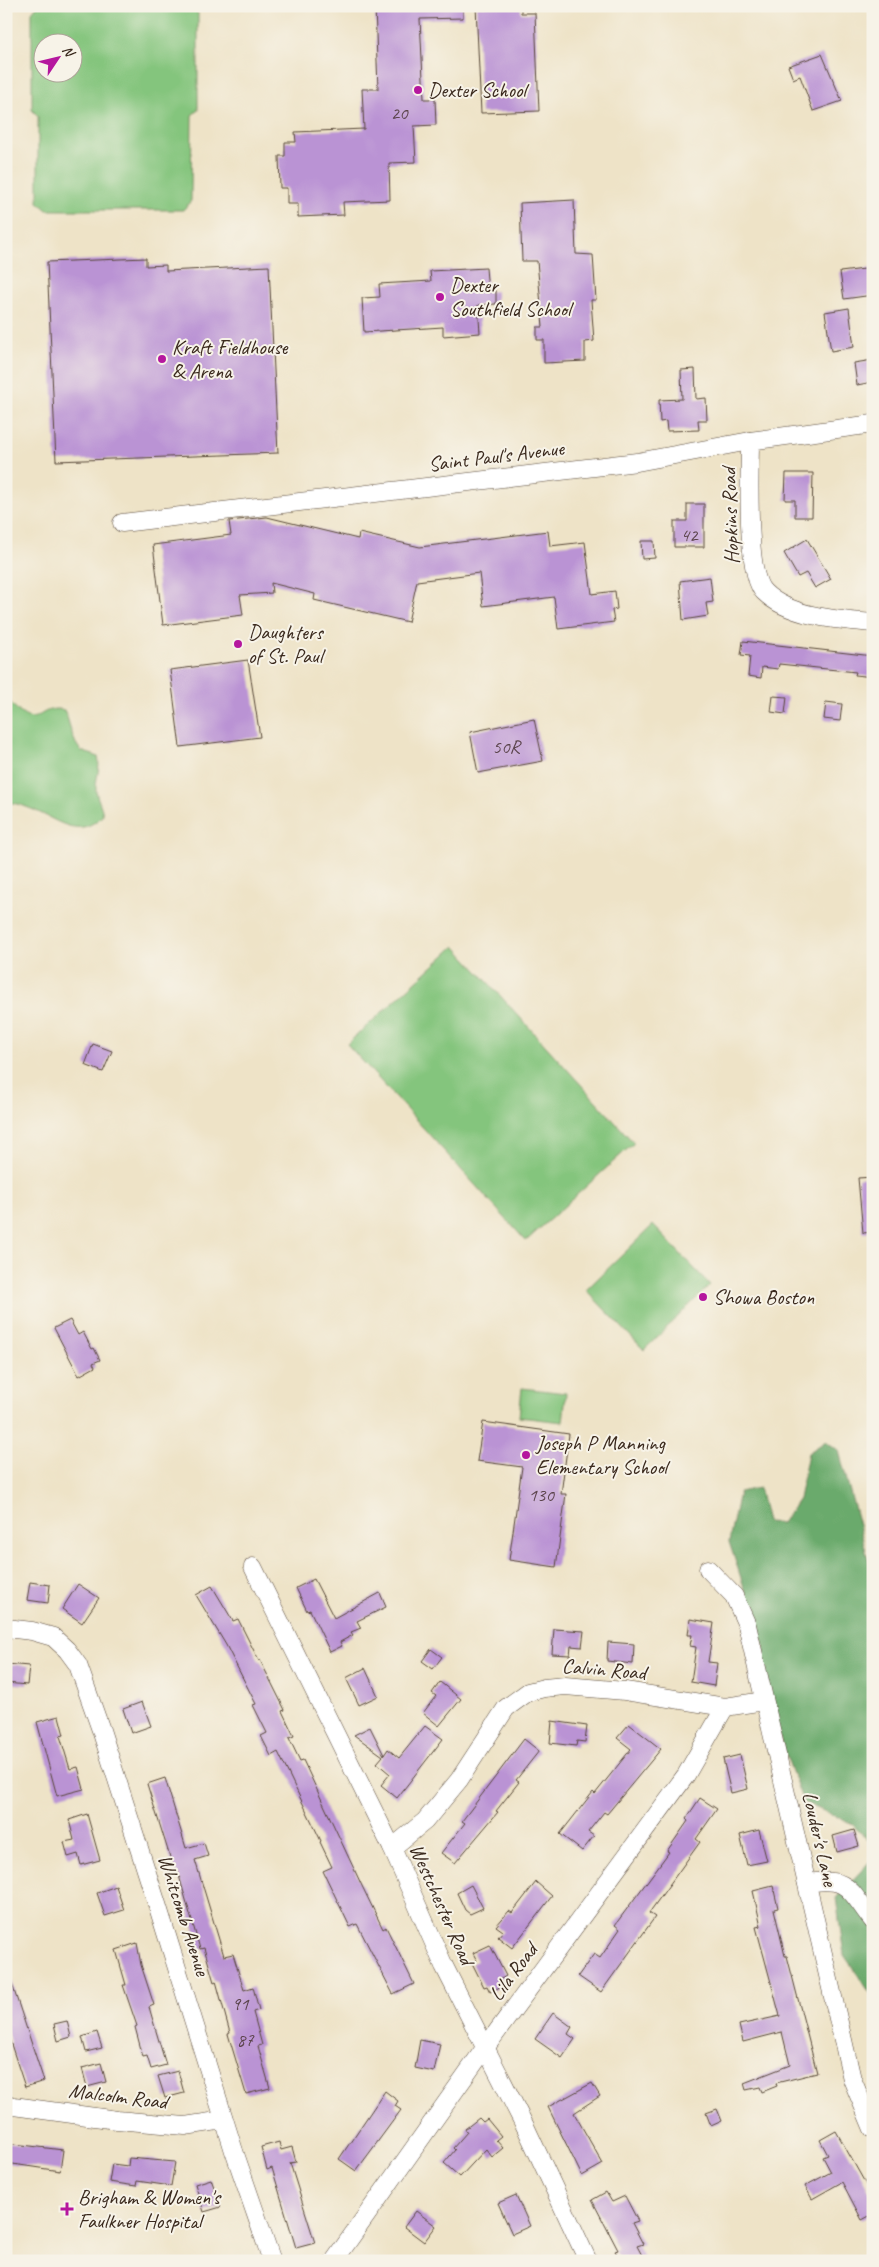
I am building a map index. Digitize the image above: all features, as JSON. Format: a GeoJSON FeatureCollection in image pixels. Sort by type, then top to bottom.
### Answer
{"type":"FeatureCollection","features":[{"type":"Feature","properties":{"kind":"street","name":"Saint Paul's Avenue"},"geometry":{"type":"LineString","coordinates":[[122,523],[628,463],[750,441],[873,424]]}},
{"type":"Feature","properties":{"kind":"street","name":"Hopkins Road"},"geometry":{"type":"LineString","coordinates":[[750,441],[751,546],[754,572],[763,591],[783,605],[827,619],[873,623]]}},
{"type":"Feature","properties":{"kind":"street","name":"Westchester Road"},"geometry":{"type":"LineString","coordinates":[[253,1567],[392,1848],[444,1966],[588,2261]]}},
{"type":"Feature","properties":{"kind":"street","name":"Louder's Lane"},"geometry":{"type":"LineString","coordinates":[[708,1569],[734,1596],[741,1608],[753,1645],[764,1702],[852,2079],[873,2129]]}},
{"type":"Feature","properties":{"kind":"street","name":"Whitcomb Avenue"},"geometry":{"type":"LineString","coordinates":[[6,1628],[32,1631],[53,1637],[67,1650],[78,1665],[157,1904],[224,2120],[272,2261]]}},
{"type":"Feature","properties":{"kind":"street","name":"Calvin Road"},"geometry":{"type":"LineString","coordinates":[[392,1848],[425,1821],[458,1780],[506,1708],[528,1692],[544,1688],[574,1686],[625,1691],[725,1708],[764,1702]]}},
{"type":"Feature","properties":{"kind":"street","name":"Lila Road"},"geometry":{"type":"LineString","coordinates":[[334,2261],[485,2048],[686,1775],[725,1708]]}},
{"type":"Feature","properties":{"kind":"street"},"geometry":{"type":"LineString","coordinates":[[807,1882],[829,1880],[840,1883],[853,1893],[873,1921]]}},
{"type":"Feature","properties":{"kind":"street","name":"Malcolm Road"},"geometry":{"type":"LineString","coordinates":[[6,2105],[116,2120],[185,2126],[224,2120]]}},
{"type":"Feature","properties":{"kind":"green space"},"geometry":{"type":"Polygon","coordinates":[[[37,6],[191,6],[198,13],[198,110],[192,115],[191,201],[183,210],[47,210],[38,202],[38,116],[32,110],[32,82],[82,82],[82,32],[32,32],[32,12],[37,6]]]}},
{"type":"Feature","properties":{"kind":"green space"},"geometry":{"type":"Polygon","coordinates":[[[6,697],[25,716],[31,718],[55,709],[64,710],[73,738],[79,748],[98,757],[99,766],[96,791],[103,815],[94,823],[85,827],[67,825],[26,807],[6,802],[6,697]]]}},
{"type":"Feature","properties":{"kind":"green space"},"geometry":{"type":"Polygon","coordinates":[[[455,946],[634,1143],[526,1241],[347,1044],[455,946]]]}},
{"type":"Feature","properties":{"kind":"green space"},"geometry":{"type":"Polygon","coordinates":[[[653,1225],[710,1285],[644,1350],[586,1290],[653,1225]]]}},
{"type":"Feature","properties":{"kind":"green space"},"geometry":{"type":"Polygon","coordinates":[[[522,1388],[566,1393],[563,1422],[519,1417],[522,1388]]]}},
{"type":"Feature","properties":{"kind":"green space"},"geometry":{"type":"Polygon","coordinates":[[[826,1441],[839,1451],[873,1577],[873,1846],[851,1823],[803,1802],[764,1694],[764,1647],[729,1542],[739,1492],[759,1488],[767,1522],[782,1523],[799,1499],[808,1453],[826,1441]]]}},
{"type":"Feature","properties":{"kind":"green space"},"geometry":{"type":"Polygon","coordinates":[[[873,1858],[873,1997],[844,1955],[836,1898],[873,1858]]]}},
{"type":"Feature","properties":{"kind":"building"},"geometry":{"type":"Polygon","coordinates":[[[375,6],[463,6],[463,18],[420,19],[424,99],[435,99],[436,125],[414,126],[416,162],[389,163],[390,200],[343,202],[344,215],[298,217],[298,204],[287,204],[287,188],[280,188],[279,156],[285,156],[285,142],[296,142],[295,132],[364,129],[362,89],[378,89],[375,6]]]}},
{"type":"Feature","properties":{"kind":"building"},"geometry":{"type":"Polygon","coordinates":[[[476,6],[521,6],[521,13],[535,13],[539,111],[481,113],[476,6]]]}},
{"type":"Feature","properties":{"kind":"building"},"geometry":{"type":"Polygon","coordinates":[[[822,54],[842,101],[813,111],[800,76],[793,79],[788,66],[822,54]]]}},
{"type":"Feature","properties":{"kind":"building"},"geometry":{"type":"Polygon","coordinates":[[[574,200],[576,254],[593,255],[596,300],[591,300],[594,341],[585,342],[585,361],[544,363],[544,340],[537,340],[537,327],[543,327],[537,261],[522,261],[520,203],[574,200]]]}},
{"type":"Feature","properties":{"kind":"building","name":"Kraft Fieldhouse & Arena"},"geometry":{"type":"Polygon","coordinates":[[[146,258],[146,266],[166,265],[166,271],[269,266],[278,453],[56,461],[47,262],[146,258]]]}},
{"type":"Feature","properties":{"kind":"building"},"geometry":{"type":"Polygon","coordinates":[[[486,268],[488,292],[496,291],[496,304],[478,305],[480,333],[443,336],[443,327],[364,332],[362,298],[380,297],[379,284],[431,281],[430,271],[486,268]]]}},
{"type":"Feature","properties":{"kind":"building"},"geometry":{"type":"Polygon","coordinates":[[[873,268],[873,295],[844,299],[840,272],[873,268]]]}},
{"type":"Feature","properties":{"kind":"building"},"geometry":{"type":"Polygon","coordinates":[[[849,308],[854,347],[831,351],[825,312],[849,308]]]}},
{"type":"Feature","properties":{"kind":"building"},"geometry":{"type":"Polygon","coordinates":[[[873,360],[873,382],[857,385],[854,363],[873,360]]]}},
{"type":"Feature","properties":{"kind":"building"},"geometry":{"type":"Polygon","coordinates":[[[695,369],[696,399],[706,398],[707,420],[698,420],[699,430],[667,431],[666,421],[660,422],[659,400],[682,399],[681,370],[695,369]]]}},
{"type":"Feature","properties":{"kind":"building"},"geometry":{"type":"Polygon","coordinates":[[[786,473],[813,473],[812,517],[795,517],[795,500],[785,500],[786,473]]]}},
{"type":"Feature","properties":{"kind":"building"},"geometry":{"type":"Polygon","coordinates":[[[687,504],[704,504],[704,547],[674,547],[674,521],[687,521],[687,504]]]}},
{"type":"Feature","properties":{"kind":"building","name":"Daughters of St. Paul"},"geometry":{"type":"Polygon","coordinates":[[[267,517],[358,539],[359,533],[420,547],[548,531],[550,546],[585,542],[592,594],[615,591],[617,609],[612,610],[614,622],[558,629],[554,597],[483,606],[479,573],[417,581],[408,622],[314,600],[315,594],[271,583],[272,593],[240,595],[243,615],[163,625],[153,545],[231,535],[229,521],[267,517]]]}},
{"type":"Feature","properties":{"kind":"building"},"geometry":{"type":"Polygon","coordinates":[[[807,539],[831,579],[815,588],[806,573],[798,577],[784,553],[807,539]]]}},
{"type":"Feature","properties":{"kind":"building"},"geometry":{"type":"Polygon","coordinates":[[[641,541],[654,541],[655,558],[642,559],[641,541]]]}},
{"type":"Feature","properties":{"kind":"building"},"geometry":{"type":"Polygon","coordinates":[[[710,577],[713,602],[706,603],[708,616],[683,620],[680,581],[710,577]]]}},
{"type":"Feature","properties":{"kind":"building"},"geometry":{"type":"Polygon","coordinates":[[[743,641],[873,656],[873,677],[855,675],[856,672],[779,664],[778,669],[762,667],[761,678],[748,676],[750,656],[741,655],[743,641]]]}},
{"type":"Feature","properties":{"kind":"building"},"geometry":{"type":"Polygon","coordinates":[[[248,660],[260,737],[180,747],[170,670],[248,660]]]}},
{"type":"Feature","properties":{"kind":"building"},"geometry":{"type":"Polygon","coordinates":[[[773,696],[787,697],[785,714],[771,712],[773,696]]]}},
{"type":"Feature","properties":{"kind":"building"},"geometry":{"type":"Polygon","coordinates":[[[826,702],[842,704],[840,721],[824,719],[826,702]]]}},
{"type":"Feature","properties":{"kind":"building"},"geometry":{"type":"Polygon","coordinates":[[[534,719],[543,761],[478,773],[470,732],[534,719]]]}},
{"type":"Feature","properties":{"kind":"building"},"geometry":{"type":"Polygon","coordinates":[[[93,1044],[112,1051],[103,1072],[85,1065],[93,1044]]]}},
{"type":"Feature","properties":{"kind":"building"},"geometry":{"type":"Polygon","coordinates":[[[873,1177],[873,1232],[863,1233],[858,1178],[873,1177]]]}},
{"type":"Feature","properties":{"kind":"building"},"geometry":{"type":"Polygon","coordinates":[[[70,1320],[78,1335],[83,1332],[100,1360],[93,1363],[95,1367],[79,1376],[54,1328],[70,1320]]]}},
{"type":"Feature","properties":{"kind":"building","name":"Joseph P Manning Elementary School"},"geometry":{"type":"Polygon","coordinates":[[[483,1422],[569,1434],[561,1494],[566,1494],[556,1567],[509,1560],[522,1467],[477,1461],[483,1422]]]}},
{"type":"Feature","properties":{"kind":"building"},"geometry":{"type":"Polygon","coordinates":[[[314,1579],[334,1618],[380,1593],[386,1607],[357,1621],[361,1628],[351,1632],[353,1635],[340,1642],[342,1646],[330,1652],[310,1610],[307,1611],[296,1588],[314,1579]]]}},
{"type":"Feature","properties":{"kind":"building"},"geometry":{"type":"Polygon","coordinates":[[[30,1582],[50,1585],[48,1603],[27,1600],[30,1582]]]}},
{"type":"Feature","properties":{"kind":"building"},"geometry":{"type":"Polygon","coordinates":[[[78,1584],[99,1598],[82,1623],[62,1609],[78,1584]]]}},
{"type":"Feature","properties":{"kind":"building"},"geometry":{"type":"Polygon","coordinates":[[[212,1586],[233,1621],[238,1619],[260,1660],[285,1710],[282,1711],[294,1736],[289,1738],[300,1761],[303,1760],[383,1929],[386,1927],[414,1984],[393,1994],[357,1924],[350,1927],[323,1871],[332,1867],[321,1841],[278,1752],[271,1756],[261,1736],[267,1733],[253,1705],[256,1704],[226,1645],[196,1595],[212,1586]]]}},
{"type":"Feature","properties":{"kind":"building"},"geometry":{"type":"Polygon","coordinates":[[[690,1619],[714,1623],[708,1662],[717,1663],[714,1686],[691,1682],[696,1647],[690,1646],[692,1635],[688,1635],[690,1619]]]}},
{"type":"Feature","properties":{"kind":"building"},"geometry":{"type":"Polygon","coordinates":[[[554,1629],[584,1631],[582,1647],[571,1646],[570,1655],[552,1654],[554,1629]]]}},
{"type":"Feature","properties":{"kind":"building"},"geometry":{"type":"Polygon","coordinates":[[[608,1642],[634,1644],[633,1664],[607,1661],[608,1642]]]}},
{"type":"Feature","properties":{"kind":"building"},"geometry":{"type":"Polygon","coordinates":[[[431,1649],[442,1657],[433,1669],[422,1661],[431,1649]]]}},
{"type":"Feature","properties":{"kind":"building"},"geometry":{"type":"Polygon","coordinates":[[[6,1664],[29,1666],[27,1685],[6,1683],[6,1664]]]}},
{"type":"Feature","properties":{"kind":"building"},"geometry":{"type":"Polygon","coordinates":[[[365,1668],[378,1696],[359,1705],[346,1678],[365,1668]]]}},
{"type":"Feature","properties":{"kind":"building"},"geometry":{"type":"Polygon","coordinates":[[[440,1682],[461,1699],[439,1726],[423,1713],[436,1696],[432,1693],[440,1682]]]}},
{"type":"Feature","properties":{"kind":"building"},"geometry":{"type":"Polygon","coordinates":[[[142,1702],[151,1726],[131,1733],[123,1709],[142,1702]]]}},
{"type":"Feature","properties":{"kind":"building"},"geometry":{"type":"Polygon","coordinates":[[[59,1716],[64,1735],[60,1736],[70,1769],[78,1767],[84,1789],[57,1796],[37,1722],[59,1716]]]}},
{"type":"Feature","properties":{"kind":"building"},"geometry":{"type":"Polygon","coordinates":[[[552,1721],[587,1726],[585,1742],[577,1741],[576,1746],[550,1743],[552,1721]]]}},
{"type":"Feature","properties":{"kind":"building"},"geometry":{"type":"Polygon","coordinates":[[[629,1724],[661,1749],[607,1814],[604,1812],[588,1832],[594,1836],[582,1851],[560,1834],[593,1792],[595,1794],[631,1749],[617,1738],[629,1724]]]}},
{"type":"Feature","properties":{"kind":"building"},"geometry":{"type":"Polygon","coordinates":[[[425,1726],[443,1739],[397,1798],[381,1785],[390,1774],[377,1763],[383,1756],[354,1735],[370,1727],[384,1755],[388,1749],[399,1758],[425,1726]]]}},
{"type":"Feature","properties":{"kind":"building"},"geometry":{"type":"Polygon","coordinates":[[[524,1739],[539,1751],[516,1780],[519,1782],[496,1811],[498,1812],[455,1863],[441,1853],[465,1823],[462,1821],[524,1739]]]}},
{"type":"Feature","properties":{"kind":"building"},"geometry":{"type":"Polygon","coordinates":[[[740,1755],[748,1789],[731,1793],[723,1759],[740,1755]]]}},
{"type":"Feature","properties":{"kind":"building"},"geometry":{"type":"Polygon","coordinates":[[[165,1778],[186,1848],[204,1843],[208,1856],[195,1860],[224,1956],[233,1954],[244,1990],[253,1987],[259,2010],[253,2012],[262,2045],[258,2046],[270,2088],[246,2094],[228,2034],[230,2033],[216,1981],[214,1982],[204,1948],[200,1949],[178,1872],[175,1873],[147,1784],[165,1778]]]}},
{"type":"Feature","properties":{"kind":"building"},"geometry":{"type":"Polygon","coordinates":[[[700,1798],[717,1809],[696,1839],[700,1842],[649,1913],[655,1917],[601,1992],[578,1976],[594,1954],[600,1958],[620,1929],[615,1925],[669,1852],[667,1851],[688,1821],[686,1819],[700,1798]]]}},
{"type":"Feature","properties":{"kind":"building"},"geometry":{"type":"Polygon","coordinates":[[[87,1814],[100,1860],[81,1865],[78,1854],[68,1857],[64,1842],[74,1840],[69,1820],[87,1814]]]}},
{"type":"Feature","properties":{"kind":"building"},"geometry":{"type":"Polygon","coordinates":[[[759,1830],[767,1861],[747,1865],[740,1835],[759,1830]]]}},
{"type":"Feature","properties":{"kind":"building"},"geometry":{"type":"Polygon","coordinates":[[[854,1830],[859,1846],[837,1852],[833,1836],[854,1830]]]}},
{"type":"Feature","properties":{"kind":"building"},"geometry":{"type":"Polygon","coordinates":[[[536,1882],[552,1896],[512,1948],[498,1937],[503,1931],[496,1926],[509,1911],[512,1913],[536,1882]]]}},
{"type":"Feature","properties":{"kind":"building"},"geometry":{"type":"Polygon","coordinates":[[[471,1885],[483,1908],[470,1914],[465,1910],[457,1893],[471,1885]]]}},
{"type":"Feature","properties":{"kind":"building"},"geometry":{"type":"Polygon","coordinates":[[[116,1886],[124,1910],[105,1916],[97,1893],[116,1886]]]}},
{"type":"Feature","properties":{"kind":"building"},"geometry":{"type":"Polygon","coordinates":[[[773,1886],[778,1908],[774,1909],[785,1956],[787,1956],[817,2073],[776,2083],[777,2086],[762,2092],[760,2087],[746,2090],[744,2083],[790,2065],[782,2032],[743,2042],[739,2025],[780,2016],[756,1927],[761,1926],[753,1891],[773,1886]]]}},
{"type":"Feature","properties":{"kind":"building"},"geometry":{"type":"Polygon","coordinates":[[[137,1943],[141,1965],[154,2005],[149,2007],[166,2065],[151,2069],[147,2056],[143,2057],[135,2027],[137,2026],[123,1985],[126,1985],[116,1950],[137,1943]]]}},
{"type":"Feature","properties":{"kind":"building"},"geometry":{"type":"Polygon","coordinates":[[[490,1945],[506,1976],[501,1979],[504,1985],[490,1992],[487,1986],[484,1987],[472,1963],[477,1961],[473,1953],[490,1945]]]}},
{"type":"Feature","properties":{"kind":"building"},"geometry":{"type":"Polygon","coordinates":[[[6,1975],[9,1975],[44,2081],[25,2087],[6,2029],[6,1975]]]}},
{"type":"Feature","properties":{"kind":"building"},"geometry":{"type":"Polygon","coordinates":[[[553,2013],[572,2027],[568,2034],[575,2039],[562,2058],[535,2039],[553,2013]]]}},
{"type":"Feature","properties":{"kind":"building"},"geometry":{"type":"Polygon","coordinates":[[[67,2021],[71,2037],[58,2041],[54,2024],[67,2021]]]}},
{"type":"Feature","properties":{"kind":"building"},"geometry":{"type":"Polygon","coordinates":[[[97,2032],[102,2048],[86,2052],[82,2037],[97,2032]]]}},
{"type":"Feature","properties":{"kind":"building"},"geometry":{"type":"Polygon","coordinates":[[[420,2040],[440,2044],[434,2072],[415,2068],[420,2040]]]}},
{"type":"Feature","properties":{"kind":"building"},"geometry":{"type":"Polygon","coordinates":[[[101,2063],[106,2082],[87,2087],[82,2068],[101,2063]]]}},
{"type":"Feature","properties":{"kind":"building"},"geometry":{"type":"Polygon","coordinates":[[[178,2071],[184,2093],[165,2098],[158,2076],[178,2071]]]}},
{"type":"Feature","properties":{"kind":"building"},"geometry":{"type":"Polygon","coordinates":[[[592,2083],[600,2096],[574,2113],[603,2164],[582,2176],[548,2107],[592,2083]]]}},
{"type":"Feature","properties":{"kind":"building"},"geometry":{"type":"Polygon","coordinates":[[[385,2091],[398,2101],[395,2106],[401,2110],[356,2171],[339,2159],[385,2091]]]}},
{"type":"Feature","properties":{"kind":"building"},"geometry":{"type":"Polygon","coordinates":[[[717,2109],[722,2121],[711,2126],[706,2113],[717,2109]]]}},
{"type":"Feature","properties":{"kind":"building"},"geometry":{"type":"Polygon","coordinates":[[[479,2118],[483,2122],[487,2119],[501,2136],[496,2140],[503,2148],[492,2157],[486,2149],[460,2177],[444,2163],[455,2150],[453,2148],[467,2132],[465,2129],[479,2118]]]}},
{"type":"Feature","properties":{"kind":"building"},"geometry":{"type":"Polygon","coordinates":[[[836,2131],[873,2197],[873,2214],[862,2220],[842,2182],[812,2199],[805,2186],[831,2172],[823,2157],[828,2155],[820,2140],[836,2131]]]}},
{"type":"Feature","properties":{"kind":"building"},"geometry":{"type":"Polygon","coordinates":[[[279,2142],[281,2150],[292,2147],[296,2162],[290,2163],[315,2243],[296,2248],[272,2168],[267,2170],[261,2147],[279,2142]]]}},
{"type":"Feature","properties":{"kind":"building"},"geometry":{"type":"Polygon","coordinates":[[[6,2143],[63,2150],[60,2171],[6,2163],[6,2143]]]}},
{"type":"Feature","properties":{"kind":"building"},"geometry":{"type":"Polygon","coordinates":[[[129,2158],[175,2162],[171,2186],[137,2181],[136,2186],[109,2182],[112,2164],[128,2166],[129,2158]]]}},
{"type":"Feature","properties":{"kind":"building"},"geometry":{"type":"Polygon","coordinates":[[[211,2179],[221,2207],[204,2212],[195,2184],[211,2179]]]}},
{"type":"Feature","properties":{"kind":"building"},"geometry":{"type":"Polygon","coordinates":[[[606,2192],[612,2202],[625,2196],[638,2221],[632,2223],[643,2244],[637,2246],[645,2261],[621,2261],[615,2251],[618,2250],[592,2200],[606,2192]]]}},
{"type":"Feature","properties":{"kind":"building"},"geometry":{"type":"Polygon","coordinates":[[[516,2195],[530,2226],[512,2234],[498,2203],[516,2195]]]}},
{"type":"Feature","properties":{"kind":"building"},"geometry":{"type":"Polygon","coordinates":[[[416,2211],[436,2226],[424,2242],[404,2227],[416,2211]]]}},
{"type":"Feature","properties":{"kind":"place","name":"Dexter School"},"geometry":{"type":"Point","coordinates":[418,90]}},
{"type":"Feature","properties":{"kind":"place","name":"Dexter Southfield School"},"geometry":{"type":"Point","coordinates":[440,297]}},
{"type":"Feature","properties":{"kind":"place","name":"Kraft Fieldhouse & Arena"},"geometry":{"type":"Point","coordinates":[162,359]}},
{"type":"Feature","properties":{"kind":"place","name":"Daughters of St. Paul"},"geometry":{"type":"Point","coordinates":[238,644]}},
{"type":"Feature","properties":{"kind":"place","name":"Showa Boston"},"geometry":{"type":"Point","coordinates":[703,1297]}},
{"type":"Feature","properties":{"kind":"place","name":"Joseph P Manning Elementary School"},"geometry":{"type":"Point","coordinates":[526,1455]}},
{"type":"Feature","properties":{"kind":"place","name":"Brigham & Women's Faulkner Hospital"},"geometry":{"type":"Point","coordinates":[67,2209]}}]}
